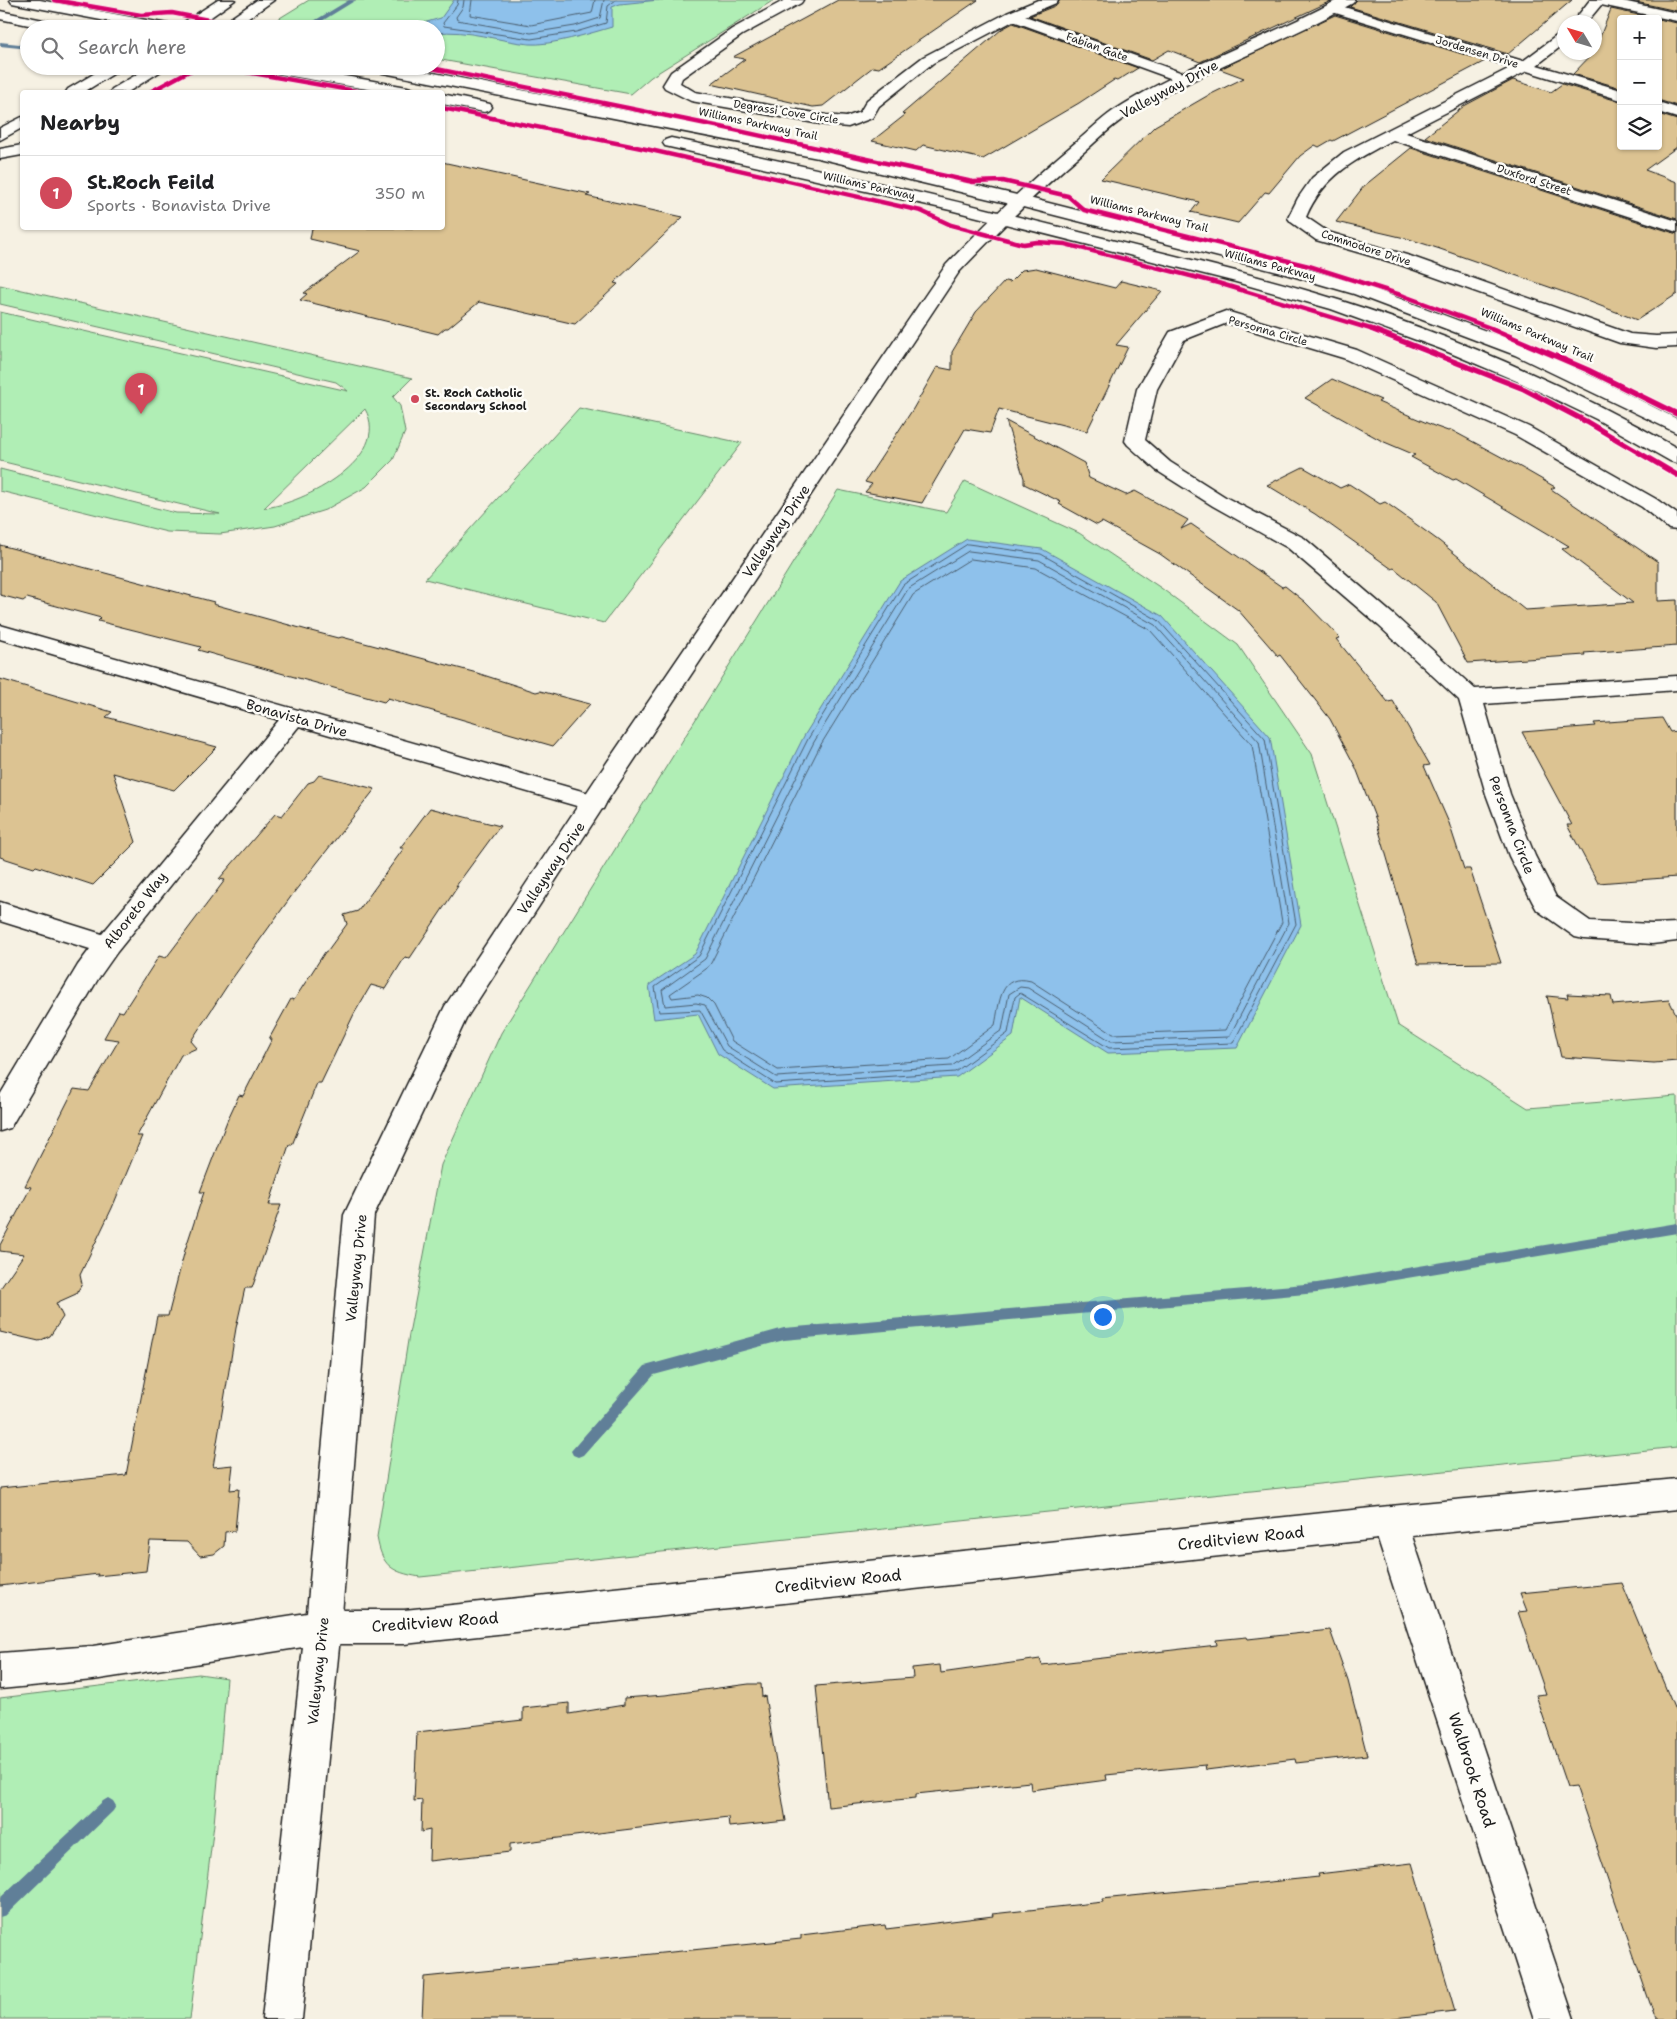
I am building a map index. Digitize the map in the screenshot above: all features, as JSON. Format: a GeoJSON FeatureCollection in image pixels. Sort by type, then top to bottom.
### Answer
{"type":"FeatureCollection","features":[{"type":"Feature","properties":{"kind":"street"},"geometry":{"type":"LineString","coordinates":[[17,0],[125,20]]}},
{"type":"Feature","properties":{"kind":"street"},"geometry":{"type":"LineString","coordinates":[[197,20],[228,0]]}},
{"type":"Feature","properties":{"kind":"street"},"geometry":{"type":"LineString","coordinates":[[236,20],[267,0]]}},
{"type":"Feature","properties":{"kind":"street","name":"Degrassi Cove Circle"},"geometry":{"type":"LineString","coordinates":[[796,0],[737,32],[676,75],[671,85],[691,96],[826,120],[848,122],[866,115],[872,103],[928,60],[1012,16],[1051,0]]}},
{"type":"Feature","properties":{"kind":"street","name":"Valleyway Drive"},"geometry":{"type":"LineString","coordinates":[[282,2019],[323,1627],[359,1215],[455,1013],[952,269],[1002,217],[1063,161],[1118,115],[1183,78],[1305,24],[1348,0]]}},
{"type":"Feature","properties":{"kind":"street"},"geometry":{"type":"LineString","coordinates":[[1585,15],[1597,0],[1677,17]]}},
{"type":"Feature","properties":{"kind":"street","name":"Jordensen Drive"},"geometry":{"type":"LineString","coordinates":[[1334,8],[1617,94]]}},
{"type":"Feature","properties":{"kind":"street"},"geometry":{"type":"LineString","coordinates":[[0,15],[24,20]]}},
{"type":"Feature","properties":{"kind":"street","name":"Fabian Gate"},"geometry":{"type":"LineString","coordinates":[[1012,16],[1183,78]]}},
{"type":"Feature","properties":{"kind":"street","name":"Commodore Drive"},"geometry":{"type":"LineString","coordinates":[[1557,42],[1526,66],[1350,154],[1327,172],[1306,197],[1297,218],[1322,236],[1404,260],[1627,339],[1656,342],[1677,341]]}},
{"type":"Feature","properties":{"kind":"street"},"geometry":{"type":"LineString","coordinates":[[77,90],[103,75]]}},
{"type":"Feature","properties":{"kind":"street"},"geometry":{"type":"LineString","coordinates":[[121,90],[147,75]]}},
{"type":"Feature","properties":{"kind":"street"},"geometry":{"type":"LineString","coordinates":[[312,75],[396,90]]}},
{"type":"Feature","properties":{"kind":"street","name":"Williams Parkway"},"geometry":{"type":"LineString","coordinates":[[419,75],[818,153],[1021,201],[1288,269],[1360,290],[1522,351],[1595,385],[1677,427]]}},
{"type":"Feature","properties":{"kind":"street","name":"Williams Parkway"},"geometry":{"type":"LineString","coordinates":[[445,100],[879,187],[1265,285],[1366,315],[1486,359],[1604,416],[1677,457]]}},
{"type":"Feature","properties":{"kind":"street"},"geometry":{"type":"LineString","coordinates":[[1662,108],[1677,113]]}},
{"type":"Feature","properties":{"kind":"street"},"geometry":{"type":"LineString","coordinates":[[0,136],[20,123]]}},
{"type":"Feature","properties":{"kind":"street","name":"Duxford Street"},"geometry":{"type":"LineString","coordinates":[[1392,134],[1677,227]]}},
{"type":"Feature","properties":{"kind":"street"},"geometry":{"type":"LineString","coordinates":[[0,154],[20,150]]}},
{"type":"Feature","properties":{"kind":"street","name":"Personna Circle"},"geometry":{"type":"LineString","coordinates":[[1677,524],[1649,503],[1522,430],[1350,354],[1226,318],[1177,336],[1147,389],[1134,441],[1163,466],[1220,502],[1296,542],[1387,621],[1470,697],[1498,794],[1522,856],[1546,903],[1584,930],[1652,934],[1677,932]]}},
{"type":"Feature","properties":{"kind":"street","name":"Bonavista Drive"},"geometry":{"type":"LineString","coordinates":[[0,632],[594,803]]}},
{"type":"Feature","properties":{"kind":"street"},"geometry":{"type":"LineString","coordinates":[[1470,697],[1677,683]]}},
{"type":"Feature","properties":{"kind":"street","name":"Alboreto Way"},"geometry":{"type":"LineString","coordinates":[[0,1120],[88,972],[294,717]]}},
{"type":"Feature","properties":{"kind":"street"},"geometry":{"type":"LineString","coordinates":[[0,910],[108,945]]}},
{"type":"Feature","properties":{"kind":"street","name":"Creditview Road"},"geometry":{"type":"LineString","coordinates":[[0,1671],[93,1663],[323,1627],[404,1627],[1390,1522],[1677,1494]]}},
{"type":"Feature","properties":{"kind":"street","name":"Walbrook Road"},"geometry":{"type":"LineString","coordinates":[[1390,1522],[1554,2019]]}},
{"type":"Feature","properties":{"kind":"green space"},"geometry":{"type":"Polygon","coordinates":[[[309,0],[774,0],[651,77],[631,94],[445,61],[445,20],[276,20],[309,0]]]}},
{"type":"Feature","properties":{"kind":"green space"},"geometry":{"type":"Polygon","coordinates":[[[0,285],[412,378],[393,397],[400,406],[405,432],[393,460],[366,487],[325,510],[275,526],[220,534],[167,532],[0,491],[0,469],[176,513],[220,514],[0,461],[0,312],[348,391],[336,382],[0,304],[0,285]],[[365,409],[264,508],[281,505],[300,498],[340,475],[356,461],[367,445],[370,427],[365,409]]]}},
{"type":"Feature","properties":{"kind":"green space"},"geometry":{"type":"Polygon","coordinates":[[[579,408],[742,443],[604,623],[425,579],[579,408]]]}},
{"type":"Feature","properties":{"kind":"green space"},"geometry":{"type":"Polygon","coordinates":[[[965,481],[1079,533],[1161,588],[1238,645],[1312,754],[1398,1025],[1528,1108],[1677,1096],[1677,1447],[420,1577],[395,1570],[385,1561],[377,1537],[409,1334],[441,1165],[501,1033],[838,490],[946,512],[965,481]]]}},
{"type":"Feature","properties":{"kind":"green space"},"geometry":{"type":"Polygon","coordinates":[[[199,1674],[227,1678],[214,1824],[190,2019],[0,2019],[0,1698],[199,1674]]]}},
{"type":"Feature","properties":{"kind":"water"},"geometry":{"type":"Polygon","coordinates":[[[454,0],[659,0],[620,4],[612,7],[612,27],[538,44],[517,43],[482,36],[445,32],[445,20],[434,20],[441,18],[454,0]]]}},
{"type":"Feature","properties":{"kind":"water"},"geometry":{"type":"Polygon","coordinates":[[[967,539],[1042,549],[1162,616],[1270,737],[1301,925],[1237,1048],[1108,1053],[1020,997],[1013,1036],[957,1077],[773,1089],[718,1054],[698,1014],[654,1019],[649,985],[695,954],[804,736],[900,581],[967,539]]]}},
{"type":"Feature","properties":{"kind":"building"},"geometry":{"type":"Polygon","coordinates":[[[838,0],[978,0],[879,68],[873,67],[823,106],[813,107],[711,84],[745,59],[733,57],[838,0]]]}},
{"type":"Feature","properties":{"kind":"building"},"geometry":{"type":"Polygon","coordinates":[[[1060,0],[1333,0],[1200,62],[1169,50],[1152,60],[1030,16],[1057,5],[1060,0]]]}},
{"type":"Feature","properties":{"kind":"building"},"geometry":{"type":"Polygon","coordinates":[[[1357,0],[1572,0],[1508,54],[1350,7],[1357,0]]]}},
{"type":"Feature","properties":{"kind":"building"},"geometry":{"type":"Polygon","coordinates":[[[1627,0],[1677,0],[1677,11],[1627,0]]]}},
{"type":"Feature","properties":{"kind":"building"},"geometry":{"type":"Polygon","coordinates":[[[1611,9],[1639,15],[1617,15],[1617,87],[1573,74],[1586,60],[1602,60],[1602,32],[1611,9]]]}},
{"type":"Feature","properties":{"kind":"building"},"geometry":{"type":"Polygon","coordinates":[[[1335,15],[1485,61],[1333,141],[1331,140],[1319,147],[1315,145],[1300,156],[1269,193],[1265,192],[1238,223],[1191,212],[1199,202],[1101,179],[1155,126],[1207,96],[1244,78],[1220,69],[1335,15]]]}},
{"type":"Feature","properties":{"kind":"building"},"geometry":{"type":"Polygon","coordinates":[[[1662,20],[1677,23],[1677,106],[1662,101],[1662,20]]]}},
{"type":"Feature","properties":{"kind":"building"},"geometry":{"type":"Polygon","coordinates":[[[1013,23],[1138,68],[1117,81],[1114,80],[1079,103],[983,159],[923,145],[916,151],[872,141],[905,115],[902,114],[1002,29],[1013,23]]]}},
{"type":"Feature","properties":{"kind":"building"},"geometry":{"type":"Polygon","coordinates":[[[1513,80],[1551,92],[1562,84],[1617,101],[1617,150],[1662,150],[1662,115],[1677,120],[1677,147],[1645,170],[1677,182],[1677,219],[1425,137],[1464,106],[1513,80]]]}},
{"type":"Feature","properties":{"kind":"building"},"geometry":{"type":"Polygon","coordinates":[[[1411,148],[1677,234],[1677,294],[1637,320],[1440,249],[1409,239],[1336,222],[1364,186],[1411,148]]]}},
{"type":"Feature","properties":{"kind":"building"},"geometry":{"type":"Polygon","coordinates":[[[445,163],[590,194],[586,196],[683,217],[614,283],[618,284],[575,324],[479,302],[438,334],[300,300],[307,294],[304,293],[360,251],[310,239],[312,230],[445,230],[445,163]]]}},
{"type":"Feature","properties":{"kind":"building"},"geometry":{"type":"Polygon","coordinates":[[[1036,268],[1115,288],[1121,281],[1162,291],[1116,345],[1128,347],[1087,431],[999,409],[990,433],[965,429],[922,503],[865,492],[872,484],[865,482],[913,409],[937,367],[952,370],[952,352],[976,312],[1005,281],[1010,282],[1022,270],[1036,268]]]}},
{"type":"Feature","properties":{"kind":"building"},"geometry":{"type":"Polygon","coordinates":[[[1332,379],[1381,400],[1378,402],[1434,426],[1448,431],[1451,430],[1522,468],[1555,487],[1551,489],[1658,562],[1658,601],[1677,600],[1677,646],[1584,653],[1585,655],[1468,663],[1436,602],[1394,568],[1392,569],[1315,514],[1267,485],[1303,467],[1340,488],[1349,484],[1380,504],[1385,502],[1402,514],[1525,610],[1633,603],[1562,549],[1569,546],[1456,479],[1453,480],[1411,457],[1415,455],[1382,441],[1305,398],[1332,379]]]}},
{"type":"Feature","properties":{"kind":"building"},"geometry":{"type":"Polygon","coordinates":[[[1006,421],[1084,463],[1089,478],[1126,495],[1135,491],[1188,520],[1181,529],[1191,524],[1282,587],[1285,586],[1305,602],[1340,638],[1336,639],[1388,702],[1393,701],[1430,765],[1424,766],[1449,823],[1464,869],[1470,869],[1501,963],[1418,964],[1376,820],[1356,768],[1330,719],[1280,655],[1278,656],[1238,610],[1160,554],[1102,522],[1097,525],[1059,504],[1061,502],[1024,484],[1024,478],[1006,421]]]}},
{"type":"Feature","properties":{"kind":"building"},"geometry":{"type":"Polygon","coordinates":[[[0,545],[214,602],[213,604],[311,631],[338,638],[342,637],[477,673],[536,692],[540,691],[590,704],[553,746],[388,698],[384,702],[198,650],[201,647],[98,621],[101,618],[27,598],[23,601],[0,595],[0,545]]]}},
{"type":"Feature","properties":{"kind":"building"},"geometry":{"type":"Polygon","coordinates":[[[0,679],[112,712],[106,717],[217,747],[174,790],[113,773],[136,842],[93,885],[36,866],[34,868],[0,857],[0,679]]]}},
{"type":"Feature","properties":{"kind":"building"},"geometry":{"type":"Polygon","coordinates":[[[1662,718],[1670,732],[1677,731],[1677,877],[1598,883],[1567,825],[1572,825],[1522,732],[1596,726],[1594,723],[1662,718]]]}},
{"type":"Feature","properties":{"kind":"building"},"geometry":{"type":"Polygon","coordinates":[[[319,775],[375,789],[295,891],[229,983],[191,1041],[197,1048],[181,1055],[137,1136],[142,1136],[112,1208],[80,1275],[82,1284],[76,1294],[56,1303],[63,1317],[50,1336],[39,1341],[0,1332],[0,1289],[24,1254],[0,1251],[0,1245],[31,1187],[25,1186],[74,1089],[89,1091],[119,1040],[104,1038],[119,1011],[123,1012],[159,956],[166,958],[225,880],[219,879],[275,814],[282,816],[308,783],[314,781],[319,775]]]}},
{"type":"Feature","properties":{"kind":"building"},"geometry":{"type":"Polygon","coordinates":[[[430,808],[500,826],[456,886],[458,886],[410,958],[405,957],[385,989],[371,985],[354,1014],[321,1083],[317,1083],[292,1145],[289,1145],[269,1205],[281,1205],[252,1288],[245,1288],[236,1328],[213,1467],[233,1465],[230,1490],[239,1489],[235,1531],[225,1532],[224,1546],[214,1554],[200,1556],[187,1542],[150,1541],[146,1571],[97,1576],[98,1574],[0,1586],[0,1488],[126,1475],[157,1316],[168,1316],[185,1250],[204,1192],[200,1192],[227,1121],[239,1095],[243,1096],[272,1039],[269,1039],[291,999],[294,1000],[325,952],[347,924],[344,915],[358,911],[404,848],[400,848],[430,808]]]}},
{"type":"Feature","properties":{"kind":"building"},"geometry":{"type":"Polygon","coordinates":[[[1567,994],[1611,996],[1613,1005],[1669,1000],[1677,1016],[1677,1061],[1654,1063],[1561,1057],[1547,996],[1568,998],[1567,994]]]}},
{"type":"Feature","properties":{"kind":"building"},"geometry":{"type":"Polygon","coordinates":[[[1622,1583],[1677,1715],[1677,2019],[1657,2019],[1654,2015],[1576,1786],[1567,1787],[1557,1758],[1536,1695],[1546,1694],[1518,1612],[1527,1611],[1520,1593],[1622,1583]]]}},
{"type":"Feature","properties":{"kind":"building"},"geometry":{"type":"Polygon","coordinates":[[[1330,1630],[1348,1681],[1367,1755],[1296,1763],[1295,1759],[1206,1770],[1205,1765],[1106,1775],[1107,1780],[1031,1790],[1030,1782],[916,1794],[916,1798],[828,1807],[816,1686],[913,1678],[912,1668],[940,1665],[941,1673],[1040,1659],[1042,1665],[1217,1645],[1216,1640],[1247,1637],[1248,1639],[1330,1630]]]}},
{"type":"Feature","properties":{"kind":"building"},"geometry":{"type":"Polygon","coordinates":[[[761,1684],[762,1697],[765,1696],[786,1821],[729,1827],[728,1817],[510,1844],[510,1852],[429,1861],[430,1830],[421,1832],[422,1800],[414,1801],[417,1732],[523,1720],[523,1708],[569,1703],[569,1714],[624,1705],[624,1698],[665,1695],[761,1684]]]}},
{"type":"Feature","properties":{"kind":"building"},"geometry":{"type":"Polygon","coordinates":[[[1412,1863],[1455,2011],[1385,2019],[422,2019],[424,1977],[801,1939],[801,1935],[885,1925],[886,1929],[993,1916],[992,1914],[1103,1902],[1102,1899],[1319,1877],[1318,1874],[1412,1863]]]}},
{"type":"Feature","properties":{"kind":"waterway"},"geometry":{"type":"LineString","coordinates":[[320,20],[353,0]]}},
{"type":"Feature","properties":{"kind":"waterway"},"geometry":{"type":"LineString","coordinates":[[0,44],[20,46]]}},
{"type":"Feature","properties":{"kind":"waterway"},"geometry":{"type":"LineString","coordinates":[[578,1451],[650,1370],[784,1334],[1317,1288],[1677,1228]]}},
{"type":"Feature","properties":{"kind":"waterway"},"geometry":{"type":"LineString","coordinates":[[0,1909],[108,1806]]}},
{"type":"Feature","properties":{"kind":"cycle path"},"geometry":{"type":"LineString","coordinates":[[54,0],[141,15],[172,13],[208,20]]}},
{"type":"Feature","properties":{"kind":"cycle path","name":"Williams Parkway Trail"},"geometry":{"type":"LineString","coordinates":[[445,71],[721,127],[973,182],[1003,181],[1068,196],[1084,210],[1282,258],[1404,296],[1542,350],[1633,391],[1677,414]]}},
{"type":"Feature","properties":{"kind":"cycle path"},"geometry":{"type":"LineString","coordinates":[[154,90],[182,75]]}},
{"type":"Feature","properties":{"kind":"cycle path"},"geometry":{"type":"LineString","coordinates":[[264,75],[350,90]]}},
{"type":"Feature","properties":{"kind":"cycle path"},"geometry":{"type":"LineString","coordinates":[[445,109],[646,149],[843,193],[921,211],[951,225],[1023,244],[1037,242],[1065,244],[1167,269],[1268,297],[1368,328],[1516,385],[1587,422],[1677,475]]}},
{"type":"Feature","properties":{"kind":"place","name":"St. Roch Catholic Secondary School"},"geometry":{"type":"Point","coordinates":[415,399]}},
{"type":"Feature","properties":{"kind":"place","name":"St.Roch Feild"},"geometry":{"type":"Point","coordinates":[141,414]}}]}
